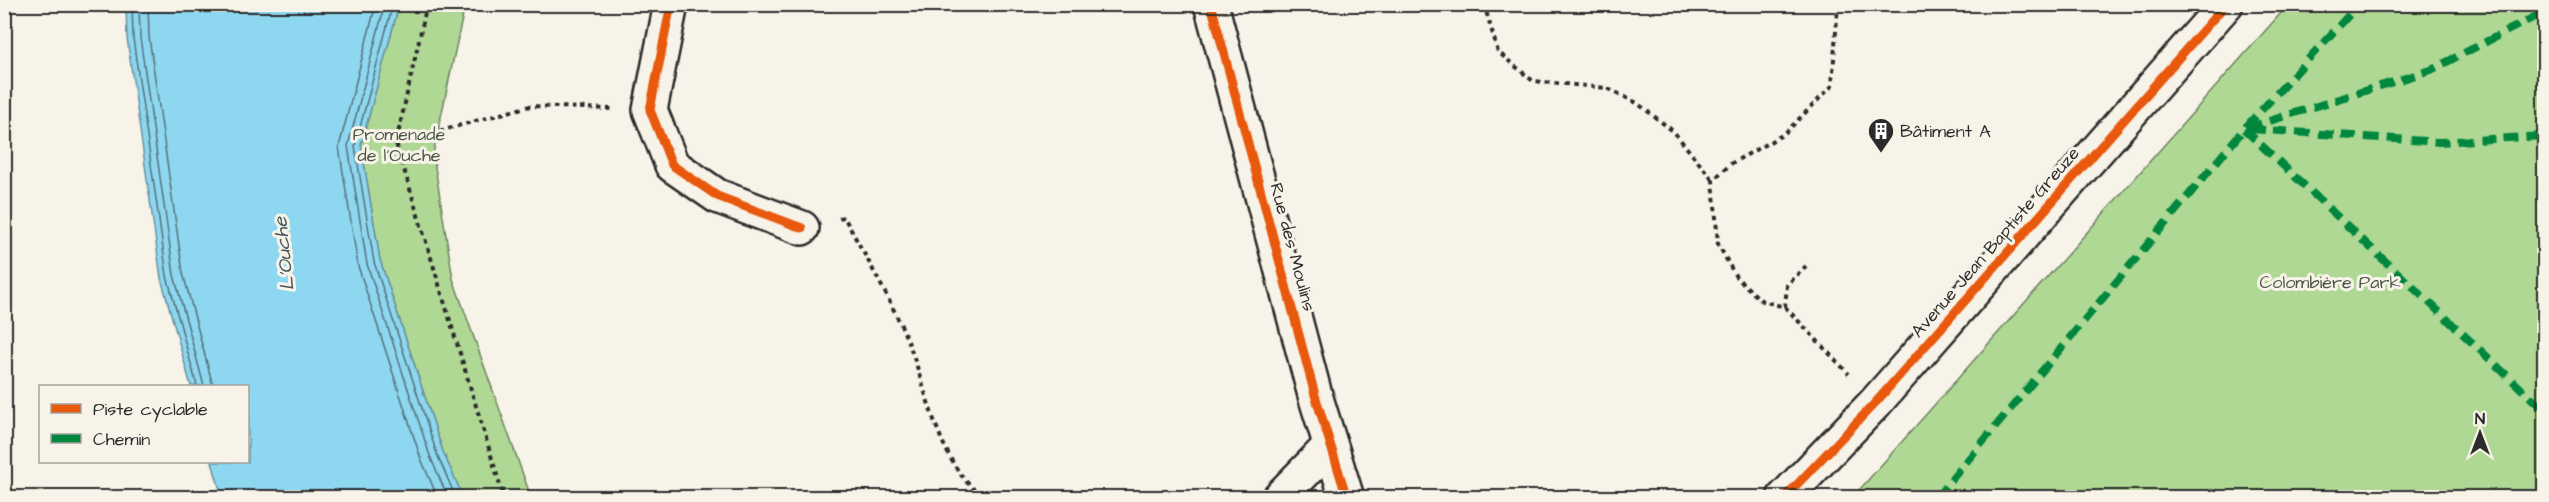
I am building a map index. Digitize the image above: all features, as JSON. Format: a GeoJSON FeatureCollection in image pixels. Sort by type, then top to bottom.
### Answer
{"type":"FeatureCollection","features":[{"type":"Feature","properties":{"kind":"street"},"geometry":{"type":"LineString","coordinates":[[671,4],[650,110],[672,165],[717,196],[802,228]]}},
{"type":"Feature","properties":{"kind":"street","name":"Rue des Moulins"},"geometry":{"type":"LineString","coordinates":[[1211,4],[1330,446],[1347,498]]}},
{"type":"Feature","properties":{"kind":"street","name":"Avenue Jean Baptiste Greuze"},"geometry":{"type":"LineString","coordinates":[[1784,498],[1876,402],[2226,4]]}},
{"type":"Feature","properties":{"kind":"street"},"geometry":{"type":"LineString","coordinates":[[1279,498],[1330,446]]}},
{"type":"Feature","properties":{"kind":"path"},"geometry":{"type":"LineString","coordinates":[[427,4],[396,143],[504,498]]}},
{"type":"Feature","properties":{"kind":"path"},"geometry":{"type":"LineString","coordinates":[[1484,4],[1498,52],[1533,81],[1607,88],[1637,103],[1673,131],[1713,180],[1718,244],[1736,277],[1762,301],[1785,307],[1876,402]]}},
{"type":"Feature","properties":{"kind":"path"},"geometry":{"type":"LineString","coordinates":[[1713,180],[1732,163],[1784,134],[1832,86],[1838,4]]}},
{"type":"Feature","properties":{"kind":"path"},"geometry":{"type":"LineString","coordinates":[[396,143],[530,106],[650,110]]}},
{"type":"Feature","properties":{"kind":"path"},"geometry":{"type":"LineString","coordinates":[[802,228],[844,217],[888,297],[909,345],[943,444],[971,489],[985,498]]}},
{"type":"Feature","properties":{"kind":"path"},"geometry":{"type":"LineString","coordinates":[[1785,307],[1787,285],[1806,266]]}},
{"type":"Feature","properties":{"kind":"green space","name":"Promenade de l'Ouche"},"geometry":{"type":"Polygon","coordinates":[[[399,5],[465,5],[433,154],[453,279],[531,497],[463,497],[443,452],[380,260],[361,145],[399,5]]]}},
{"type":"Feature","properties":{"kind":"green space","name":"Colombière Park"},"geometry":{"type":"Polygon","coordinates":[[[2288,5],[2544,5],[2544,497],[1853,497],[2288,5]]]}},
{"type":"Feature","properties":{"kind":"water","name":"L'Ouche"},"geometry":{"type":"Polygon","coordinates":[[[126,5],[399,5],[361,145],[380,260],[443,452],[463,497],[222,497],[212,463],[249,463],[249,385],[191,385],[161,278],[127,38],[126,5]]]}},
{"type":"Feature","properties":{"kind":"marked path"},"geometry":{"type":"LineString","coordinates":[[1936,498],[2244,129],[2359,4]]}},
{"type":"Feature","properties":{"kind":"marked path"},"geometry":{"type":"LineString","coordinates":[[2247,128],[2431,70],[2544,12]]}},
{"type":"Feature","properties":{"kind":"marked path"},"geometry":{"type":"LineString","coordinates":[[2244,129],[2544,410]]}},
{"type":"Feature","properties":{"kind":"marked path"},"geometry":{"type":"LineString","coordinates":[[2250,129],[2439,142],[2544,136]]}},
{"type":"Feature","properties":{"kind":"cycle path"},"geometry":{"type":"LineString","coordinates":[[671,4],[650,110],[672,165],[717,196],[802,228]]}},
{"type":"Feature","properties":{"kind":"cycle path"},"geometry":{"type":"LineString","coordinates":[[1211,4],[1315,395],[1347,498]]}},
{"type":"Feature","properties":{"kind":"cycle path"},"geometry":{"type":"LineString","coordinates":[[1784,498],[1876,402],[2226,4]]}},
{"type":"Feature","properties":{"kind":"place","name":"Bâtiment A"},"geometry":{"type":"Point","coordinates":[1881,154]}}]}
